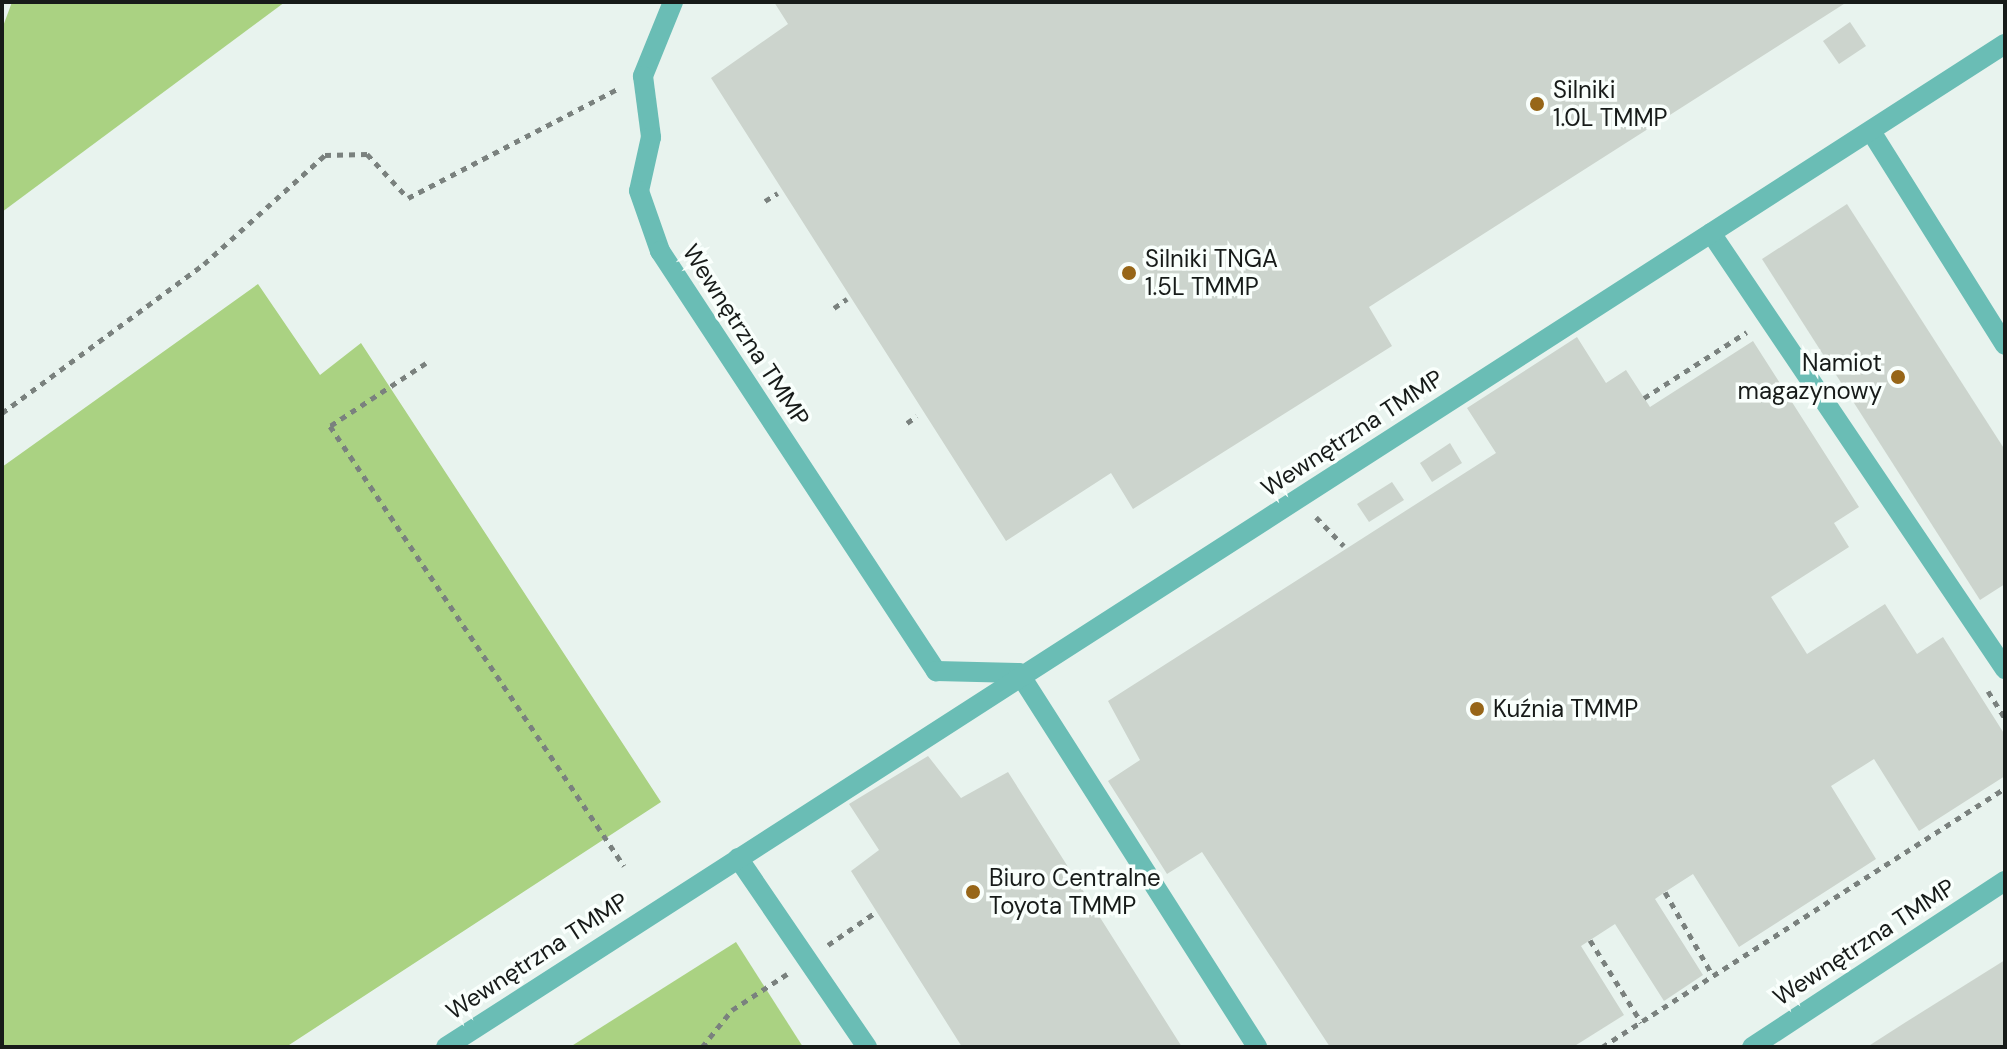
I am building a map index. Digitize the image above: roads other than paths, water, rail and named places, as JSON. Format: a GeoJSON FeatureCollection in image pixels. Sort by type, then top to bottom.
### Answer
{"type":"FeatureCollection","features":[{"type":"Feature","properties":{"kind":"lane","name":"Wewnętrzna TMMP"},"geometry":{"type":"LineString","coordinates":[[673,2],[643,76],[651,137],[639,191],[660,251],[936,671],[1019,673]]}},
{"type":"Feature","properties":{"kind":"lane","name":"Wewnętrzna TMMP"},"geometry":{"type":"LineString","coordinates":[[446,1047],[1019,673],[1872,133],[2005,44]]}},
{"type":"Feature","properties":{"kind":"lane"},"geometry":{"type":"LineString","coordinates":[[1872,133],[2005,345]]}},
{"type":"Feature","properties":{"kind":"lane"},"geometry":{"type":"LineString","coordinates":[[1711,233],[2005,669]]}},
{"type":"Feature","properties":{"kind":"lane"},"geometry":{"type":"LineString","coordinates":[[1019,673],[1257,1047]]}},
{"type":"Feature","properties":{"kind":"lane"},"geometry":{"type":"LineString","coordinates":[[738,858],[867,1047]]}},
{"type":"Feature","properties":{"kind":"lane","name":"Wewnętrzna TMMP"},"geometry":{"type":"LineString","coordinates":[[1752,1047],[2005,881]]}},
{"type":"Feature","properties":{"kind":"place","name":"Silniki 1.0L TMMP"},"geometry":{"type":"Point","coordinates":[1537,104]}},
{"type":"Feature","properties":{"kind":"place","name":"Silniki TNGA 1.5L TMMP"},"geometry":{"type":"Point","coordinates":[1129,273]}},
{"type":"Feature","properties":{"kind":"place","name":"Namiot magazynowy"},"geometry":{"type":"Point","coordinates":[1898,377]}},
{"type":"Feature","properties":{"kind":"place","name":"Kuźnia TMMP"},"geometry":{"type":"Point","coordinates":[1477,709]}},
{"type":"Feature","properties":{"kind":"place","name":"Biuro Centralne Toyota TMMP"},"geometry":{"type":"Point","coordinates":[973,892]}}]}
